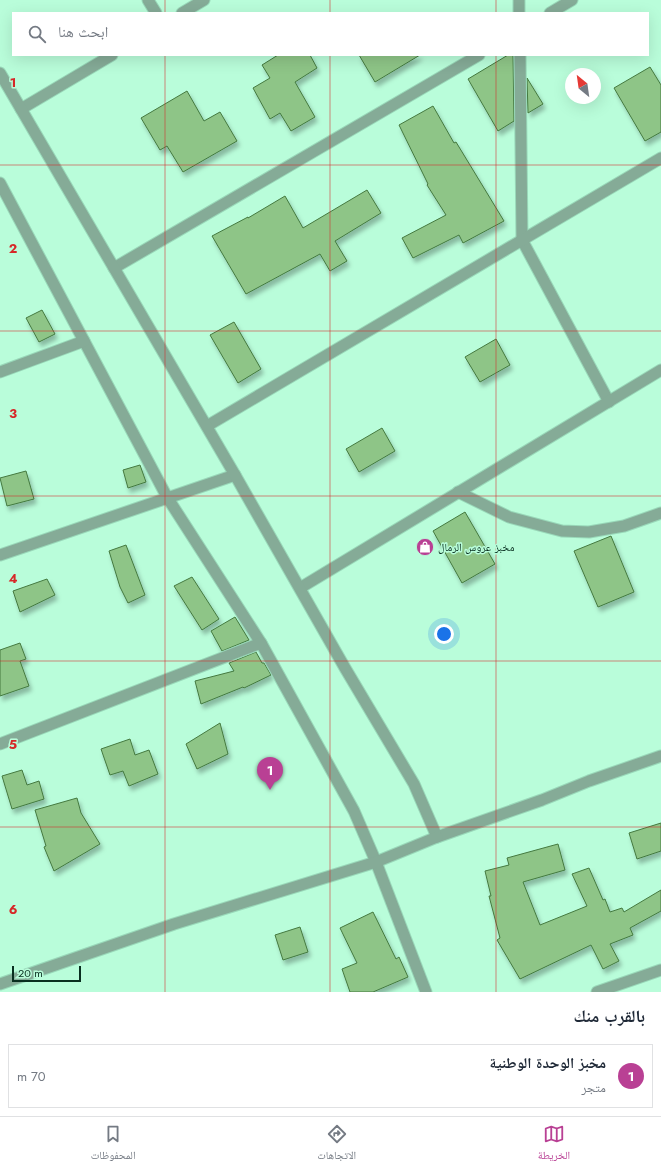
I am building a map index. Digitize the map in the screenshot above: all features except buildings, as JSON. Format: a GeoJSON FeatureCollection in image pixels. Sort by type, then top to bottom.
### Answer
{"type":"FeatureCollection","features":[{"type":"Feature","properties":{"kind":"street"},"geometry":{"type":"LineString","coordinates":[[148,0],[155,12]]}},
{"type":"Feature","properties":{"kind":"street"},"geometry":{"type":"LineString","coordinates":[[184,12],[204,0]]}},
{"type":"Feature","properties":{"kind":"street"},"geometry":{"type":"LineString","coordinates":[[519,0],[519,12]]}},
{"type":"Feature","properties":{"kind":"street"},"geometry":{"type":"LineString","coordinates":[[552,12],[572,0]]}},
{"type":"Feature","properties":{"kind":"street"},"geometry":{"type":"LineString","coordinates":[[21,109],[110,56]]}},
{"type":"Feature","properties":{"kind":"street"},"geometry":{"type":"LineString","coordinates":[[114,268],[477,56]]}},
{"type":"Feature","properties":{"kind":"street"},"geometry":{"type":"LineString","coordinates":[[520,56],[522,240],[609,402]]}},
{"type":"Feature","properties":{"kind":"street"},"geometry":{"type":"LineString","coordinates":[[0,73],[235,474],[345,668],[414,784],[437,837]]}},
{"type":"Feature","properties":{"kind":"street"},"geometry":{"type":"LineString","coordinates":[[207,426],[661,158]]}},
{"type":"Feature","properties":{"kind":"street"},"geometry":{"type":"LineString","coordinates":[[1,185],[167,497],[261,643],[354,811],[376,862],[426,992]]}},
{"type":"Feature","properties":{"kind":"street"},"geometry":{"type":"LineString","coordinates":[[0,372],[84,341]]}},
{"type":"Feature","properties":{"kind":"street"},"geometry":{"type":"LineString","coordinates":[[300,588],[661,370]]}},
{"type":"Feature","properties":{"kind":"street"},"geometry":{"type":"LineString","coordinates":[[0,555],[235,474]]}},
{"type":"Feature","properties":{"kind":"street"},"geometry":{"type":"LineString","coordinates":[[458,492],[510,517],[562,531],[589,532],[624,526],[661,513]]}},
{"type":"Feature","properties":{"kind":"street"},"geometry":{"type":"LineString","coordinates":[[0,744],[261,643]]}},
{"type":"Feature","properties":{"kind":"street"},"geometry":{"type":"LineString","coordinates":[[0,984],[174,924],[376,862],[437,837],[542,800],[589,780],[661,756]]}},
{"type":"Feature","properties":{"kind":"street"},"geometry":{"type":"LineString","coordinates":[[597,992],[661,970]]}},
{"type":"Feature","properties":{"kind":"place","name":"مخبز عروس الرمال"},"geometry":{"type":"Point","coordinates":[425,547]}},
{"type":"Feature","properties":{"kind":"place","name":"مخبز الوحدة الوطنية"},"geometry":{"type":"Point","coordinates":[270,790]}}]}
